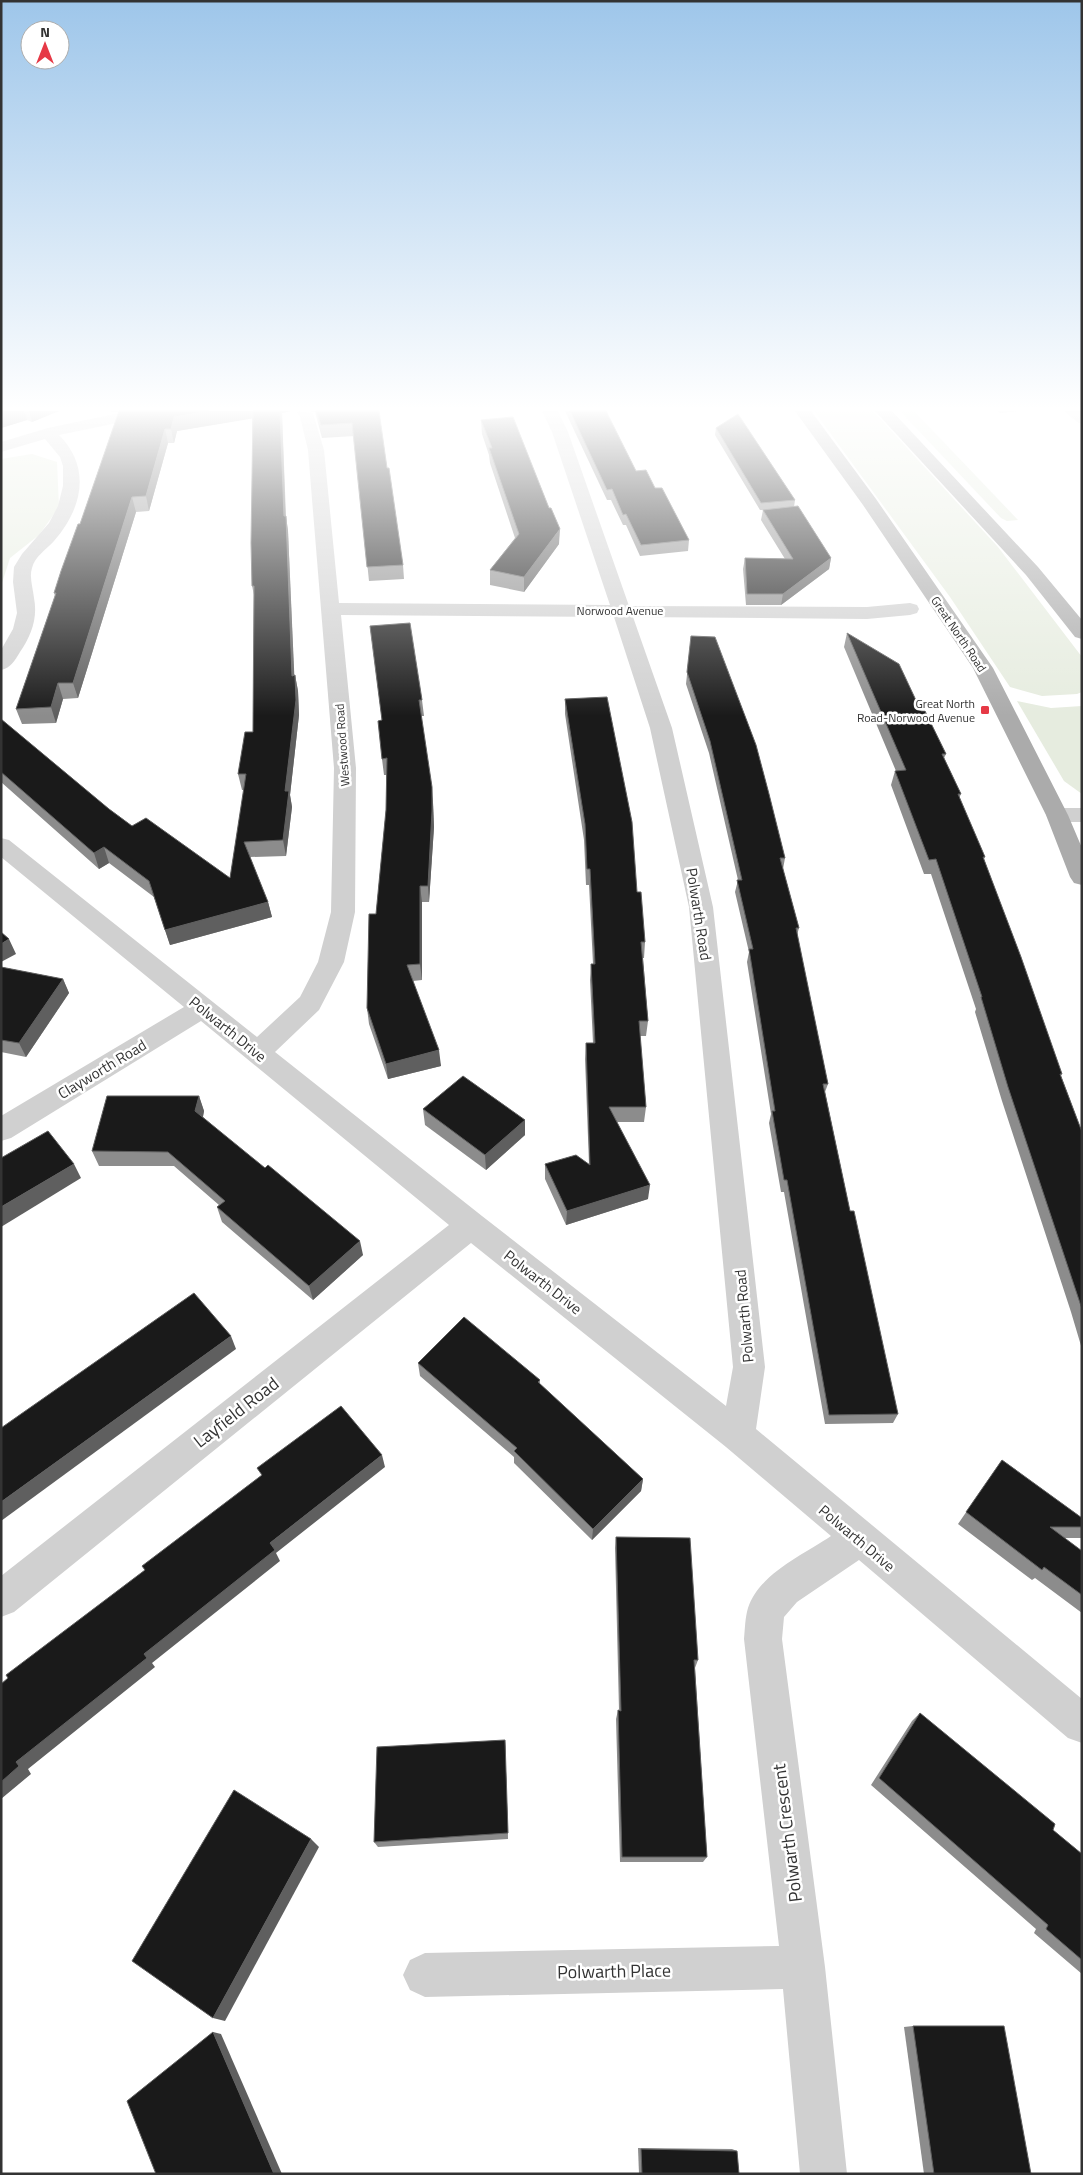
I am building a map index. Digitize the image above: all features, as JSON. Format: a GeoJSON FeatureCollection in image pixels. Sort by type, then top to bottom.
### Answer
{"type":"FeatureCollection","features":[{"type":"Feature","properties":{"kind":"main road","name":"Great North Road"},"geometry":{"type":"LineString","coordinates":[[877,512],[983,668],[1057,814],[1082,877]]}},
{"type":"Feature","properties":{"kind":"main road"},"geometry":{"type":"LineString","coordinates":[[978,512],[1032,571],[1082,633]]}},
{"type":"Feature","properties":{"kind":"street"},"geometry":{"type":"LineString","coordinates":[[1,664],[13,649],[25,622],[26,608],[22,577],[24,565],[33,552],[52,533],[64,512]]}},
{"type":"Feature","properties":{"kind":"street","name":"Westwood Road"},"geometry":{"type":"LineString","coordinates":[[257,1053],[310,1002],[331,962],[343,912],[345,768],[322,512]]}},
{"type":"Feature","properties":{"kind":"street","name":"Polwarth Road"},"geometry":{"type":"LineString","coordinates":[[587,512],[662,728],[701,908],[749,1367],[738,1436]]}},
{"type":"Feature","properties":{"kind":"street","name":"Norwood Avenue"},"geometry":{"type":"LineString","coordinates":[[330,609],[867,613],[910,609]]}},
{"type":"Feature","properties":{"kind":"street"},"geometry":{"type":"LineString","coordinates":[[1057,814],[1082,814]]}},
{"type":"Feature","properties":{"kind":"street","name":"Polwarth Drive"},"geometry":{"type":"LineString","coordinates":[[1,845],[471,1225],[738,1436],[858,1539],[1082,1724]]}},
{"type":"Feature","properties":{"kind":"street","name":"Clayworth Road"},"geometry":{"type":"LineString","coordinates":[[1,1130],[203,1008]]}},
{"type":"Feature","properties":{"kind":"street","name":"Layfield Road"},"geometry":{"type":"LineString","coordinates":[[1,1599],[471,1225]]}},
{"type":"Feature","properties":{"kind":"street","name":"Polwarth Crescent"},"geometry":{"type":"LineString","coordinates":[[824,2174],[803,1967],[763,1639],[766,1610],[784,1589],[858,1539]]}},
{"type":"Feature","properties":{"kind":"street","name":"Polwarth Place"},"geometry":{"type":"LineString","coordinates":[[425,1976],[803,1967]]}},
{"type":"Feature","properties":{"kind":"shaded area"},"geometry":{"type":"Polygon","coordinates":[[[1,512],[55,512],[39,535],[10,558],[1,586],[1,512]]]}},
{"type":"Feature","properties":{"kind":"shaded area"},"geometry":{"type":"Polygon","coordinates":[[[888,512],[966,512],[998,547],[1082,657],[1082,692],[1042,696],[1010,687],[950,597],[888,512]]]}},
{"type":"Feature","properties":{"kind":"shaded area"},"geometry":{"type":"Polygon","coordinates":[[[996,512],[1011,512],[1018,520],[1007,521],[996,512]]]}},
{"type":"Feature","properties":{"kind":"shaded area"},"geometry":{"type":"Polygon","coordinates":[[[1017,701],[1051,708],[1082,706],[1082,794],[1064,781],[1017,701]]]}},
{"type":"Feature","properties":{"kind":"building"},"geometry":{"type":"Polygon","coordinates":[[[84,512],[127,512],[73,683],[58,683],[51,707],[16,709],[56,593],[54,593],[61,571],[78,524],[80,524],[84,512]]]}},
{"type":"Feature","properties":{"kind":"building"},"geometry":{"type":"Polygon","coordinates":[[[251,512],[284,512],[284,516],[286,516],[292,676],[295,675],[296,700],[285,791],[289,791],[283,840],[244,842],[268,902],[165,930],[149,881],[104,847],[94,853],[1,772],[1,719],[132,826],[146,818],[230,878],[246,774],[238,774],[245,732],[253,732],[254,586],[252,586],[251,512]]]}},
{"type":"Feature","properties":{"kind":"building"},"geometry":{"type":"Polygon","coordinates":[[[361,512],[395,512],[403,565],[367,567],[361,512]]]}},
{"type":"Feature","properties":{"kind":"building"},"geometry":{"type":"Polygon","coordinates":[[[512,512],[553,512],[560,529],[524,577],[490,570],[519,534],[512,512]]]}},
{"type":"Feature","properties":{"kind":"building"},"geometry":{"type":"Polygon","coordinates":[[[622,512],[675,512],[689,540],[641,545],[626,514],[623,515],[622,512]]]}},
{"type":"Feature","properties":{"kind":"building"},"geometry":{"type":"Polygon","coordinates":[[[765,512],[802,512],[831,558],[783,594],[747,594],[745,558],[793,559],[765,512]]]}},
{"type":"Feature","properties":{"kind":"building"},"geometry":{"type":"Polygon","coordinates":[[[410,623],[422,700],[419,700],[432,787],[432,811],[428,886],[420,886],[420,964],[407,965],[439,1050],[386,1064],[367,1008],[369,914],[376,914],[386,810],[387,758],[382,759],[378,721],[382,720],[370,626],[410,623]]]}},
{"type":"Feature","properties":{"kind":"building"},"geometry":{"type":"Polygon","coordinates":[[[847,633],[899,664],[921,711],[925,711],[946,754],[942,754],[961,794],[958,794],[985,857],[983,857],[1062,1074],[1060,1074],[1082,1132],[1082,1309],[1008,1087],[982,997],[936,859],[929,860],[895,771],[906,770],[847,633]]]}},
{"type":"Feature","properties":{"kind":"building"},"geometry":{"type":"Polygon","coordinates":[[[691,636],[715,637],[756,745],[785,858],[780,858],[799,928],[796,928],[828,1084],[823,1084],[850,1211],[854,1211],[898,1414],[829,1415],[787,1180],[784,1180],[772,1111],[775,1111],[749,949],[753,949],[737,880],[742,880],[710,741],[687,672],[691,636]]]}},
{"type":"Feature","properties":{"kind":"building"},"geometry":{"type":"Polygon","coordinates":[[[607,697],[632,822],[637,892],[641,892],[645,942],[641,942],[648,1021],[639,1021],[646,1107],[609,1107],[650,1185],[567,1211],[545,1164],[576,1155],[590,1165],[586,1043],[595,1043],[591,964],[595,964],[590,869],[587,869],[585,824],[565,699],[607,697]]]}},
{"type":"Feature","properties":{"kind":"building"},"geometry":{"type":"Polygon","coordinates":[[[1,932],[9,939],[1,944],[1,932]]]}},
{"type":"Feature","properties":{"kind":"building"},"geometry":{"type":"Polygon","coordinates":[[[1,967],[63,979],[19,1043],[1,1040],[1,967]]]}},
{"type":"Feature","properties":{"kind":"building"},"geometry":{"type":"Polygon","coordinates":[[[463,1076],[525,1120],[485,1155],[423,1109],[463,1076]]]}},
{"type":"Feature","properties":{"kind":"building"},"geometry":{"type":"Polygon","coordinates":[[[107,1096],[199,1096],[195,1111],[265,1168],[268,1165],[360,1241],[309,1286],[217,1207],[225,1201],[168,1152],[92,1151],[107,1096]]]}},
{"type":"Feature","properties":{"kind":"building"},"geometry":{"type":"Polygon","coordinates":[[[48,1131],[74,1164],[1,1207],[1,1158],[48,1131]]]}},
{"type":"Feature","properties":{"kind":"building"},"geometry":{"type":"Polygon","coordinates":[[[194,1293],[231,1336],[1,1502],[1,1428],[194,1293]]]}},
{"type":"Feature","properties":{"kind":"building"},"geometry":{"type":"Polygon","coordinates":[[[464,1317],[540,1380],[538,1382],[643,1479],[593,1529],[514,1451],[517,1448],[418,1363],[464,1317]]]}},
{"type":"Feature","properties":{"kind":"building"},"geometry":{"type":"Polygon","coordinates":[[[341,1406],[382,1455],[270,1543],[275,1550],[144,1654],[147,1658],[16,1762],[19,1766],[1,1782],[1,1684],[8,1678],[6,1675],[145,1570],[142,1566],[262,1475],[257,1468],[341,1406]]]}},
{"type":"Feature","properties":{"kind":"building"},"geometry":{"type":"Polygon","coordinates":[[[1002,1460],[1082,1518],[1082,1527],[1050,1527],[1082,1551],[1082,1595],[1044,1567],[1042,1570],[966,1512],[1002,1460]]]}},
{"type":"Feature","properties":{"kind":"building"},"geometry":{"type":"Polygon","coordinates":[[[616,1537],[690,1538],[698,1660],[694,1660],[707,1857],[622,1857],[618,1710],[621,1711],[616,1537]]]}},
{"type":"Feature","properties":{"kind":"building"},"geometry":{"type":"Polygon","coordinates":[[[920,1713],[1055,1824],[1053,1830],[1082,1854],[1082,1960],[1046,1929],[1048,1925],[879,1778],[920,1713]]]}},
{"type":"Feature","properties":{"kind":"building"},"geometry":{"type":"Polygon","coordinates":[[[505,1740],[508,1833],[374,1842],[377,1747],[505,1740]]]}},
{"type":"Feature","properties":{"kind":"building"},"geometry":{"type":"Polygon","coordinates":[[[234,1790],[311,1839],[213,2018],[132,1961],[234,1790]]]}},
{"type":"Feature","properties":{"kind":"building"},"geometry":{"type":"Polygon","coordinates":[[[913,2026],[1004,2026],[1031,2174],[934,2174],[913,2026]]]}},
{"type":"Feature","properties":{"kind":"building"},"geometry":{"type":"Polygon","coordinates":[[[213,2032],[274,2174],[156,2174],[127,2101],[213,2032]]]}},
{"type":"Feature","properties":{"kind":"building"},"geometry":{"type":"Polygon","coordinates":[[[641,2149],[737,2151],[739,2174],[642,2174],[641,2149]]]}},
{"type":"Feature","properties":{"kind":"place","name":"Great North Road-Norwood Avenue"},"geometry":{"type":"Point","coordinates":[985,710]}}]}
